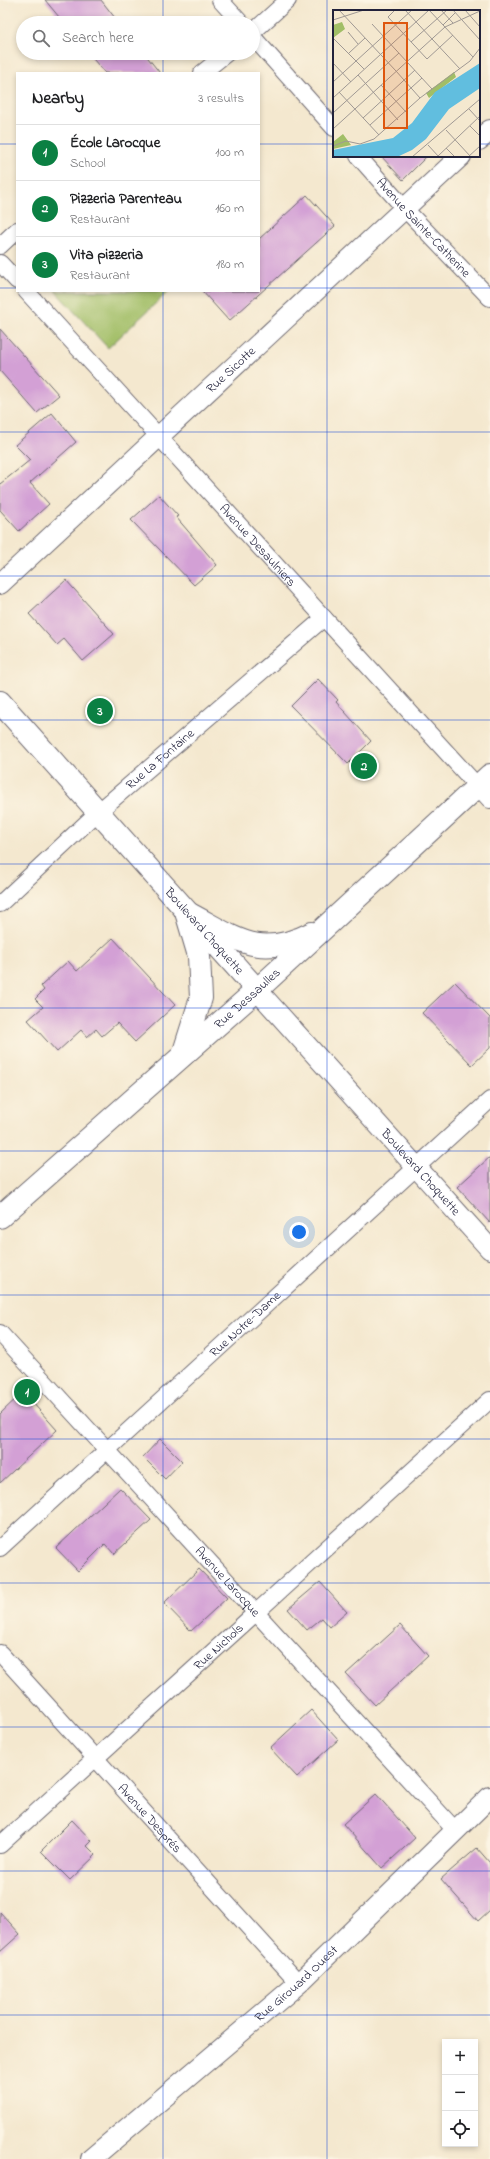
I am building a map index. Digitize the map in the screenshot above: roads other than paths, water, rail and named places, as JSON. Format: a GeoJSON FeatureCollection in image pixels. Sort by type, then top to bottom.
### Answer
{"type":"FeatureCollection","features":[{"type":"Feature","properties":{"kind":"main road","name":"Boulevard Choquette"},"geometry":{"type":"LineString","coordinates":[[0,702],[97,813],[257,990]]}},
{"type":"Feature","properties":{"kind":"main road","name":"Rue Dessaulles"},"geometry":{"type":"LineString","coordinates":[[0,1216],[257,990],[326,926],[486,787]]}},
{"type":"Feature","properties":{"kind":"main road"},"geometry":{"type":"LineString","coordinates":[[186,912],[247,944],[262,947],[274,946],[300,939],[326,926]]}},
{"type":"Feature","properties":{"kind":"main road"},"geometry":{"type":"LineString","coordinates":[[183,1055],[201,998],[199,956],[186,912]]}},
{"type":"Feature","properties":{"kind":"street"},"geometry":{"type":"LineString","coordinates":[[220,0],[235,16]]}},
{"type":"Feature","properties":{"kind":"street"},"geometry":{"type":"LineString","coordinates":[[260,26],[288,0]]}},
{"type":"Feature","properties":{"kind":"street"},"geometry":{"type":"LineString","coordinates":[[260,45],[333,127]]}},
{"type":"Feature","properties":{"kind":"street"},"geometry":{"type":"LineString","coordinates":[[203,72],[218,60]]}},
{"type":"Feature","properties":{"kind":"street"},"geometry":{"type":"LineString","coordinates":[[480,139],[490,130]]}},
{"type":"Feature","properties":{"kind":"street","name":"Avenue Sainte-Catherine"},"geometry":{"type":"LineString","coordinates":[[359,157],[404,208],[490,298]]}},
{"type":"Feature","properties":{"kind":"street","name":"Rue Sicotte"},"geometry":{"type":"LineString","coordinates":[[0,584],[460,157]]}},
{"type":"Feature","properties":{"kind":"street"},"geometry":{"type":"LineString","coordinates":[[0,246],[16,231]]}},
{"type":"Feature","properties":{"kind":"street"},"geometry":{"type":"LineString","coordinates":[[0,263],[16,280]]}},
{"type":"Feature","properties":{"kind":"street","name":"Avenue Desaulniers"},"geometry":{"type":"LineString","coordinates":[[27,292],[324,618],[486,787]]}},
{"type":"Feature","properties":{"kind":"street","name":"Rue La Fontaine"},"geometry":{"type":"LineString","coordinates":[[0,904],[97,813],[324,618]]}},
{"type":"Feature","properties":{"kind":"street","name":"Boulevard Choquette"},"geometry":{"type":"LineString","coordinates":[[257,990],[490,1249]]}},
{"type":"Feature","properties":{"kind":"street","name":"Rue Notre-Dame"},"geometry":{"type":"LineString","coordinates":[[0,1548],[490,1100]]}},
{"type":"Feature","properties":{"kind":"street","name":"Avenue Larocque"},"geometry":{"type":"LineString","coordinates":[[0,1334],[454,1830]]}},
{"type":"Feature","properties":{"kind":"street","name":"Rue Nichols"},"geometry":{"type":"LineString","coordinates":[[0,1845],[490,1400]]}},
{"type":"Feature","properties":{"kind":"street","name":"Avenue Després"},"geometry":{"type":"LineString","coordinates":[[0,1653],[299,1983]]}},
{"type":"Feature","properties":{"kind":"street","name":"Rue Girouard Ouest"},"geometry":{"type":"LineString","coordinates":[[91,2159],[299,1983],[454,1830],[490,1797]]}},
{"type":"Feature","properties":{"kind":"place","name":"Vita pizzeria"},"geometry":{"type":"Point","coordinates":[100,711]}},
{"type":"Feature","properties":{"kind":"place","name":"Pizzeria Parenteau"},"geometry":{"type":"Point","coordinates":[364,766]}},
{"type":"Feature","properties":{"kind":"place","name":"École Larocque"},"geometry":{"type":"Point","coordinates":[27,1392]}}]}
